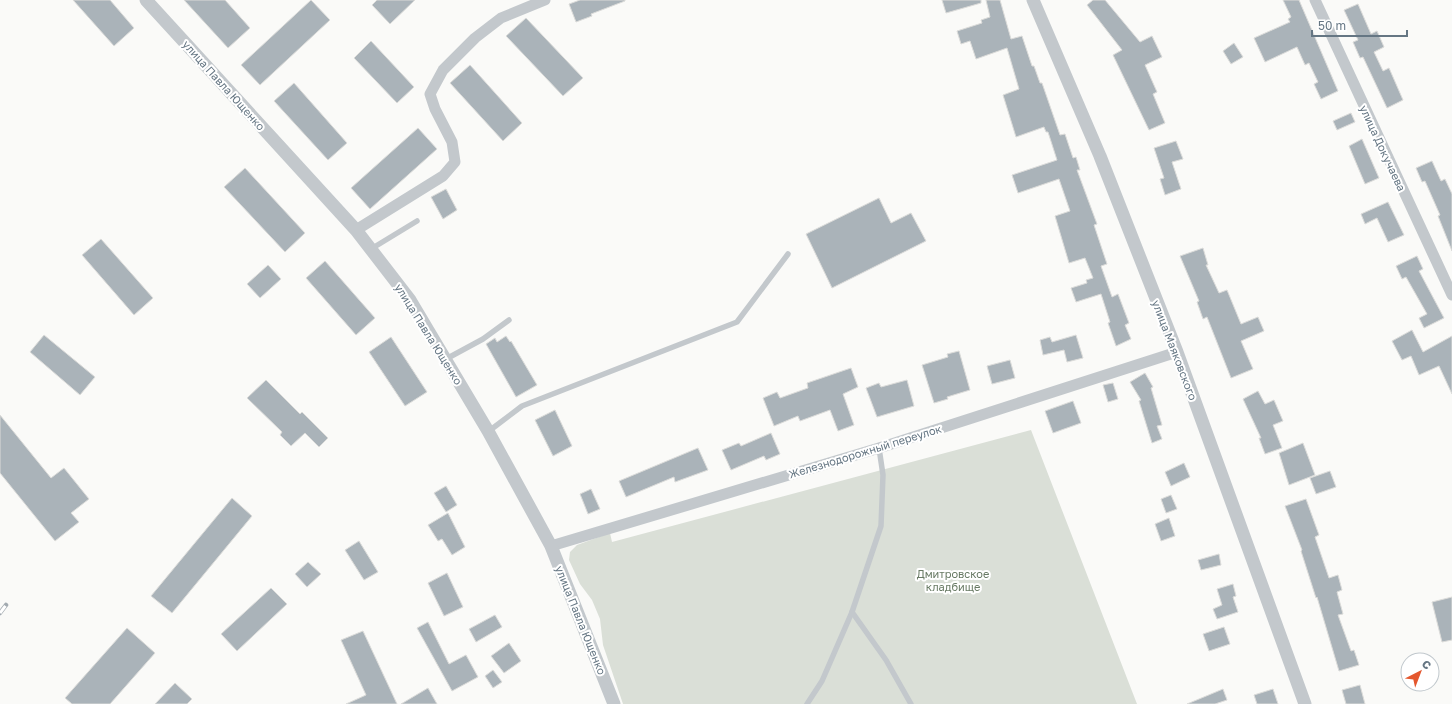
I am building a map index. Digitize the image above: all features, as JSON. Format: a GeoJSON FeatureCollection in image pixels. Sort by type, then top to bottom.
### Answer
{"type":"FeatureCollection","features":[{"type":"Feature","properties":{"kind":"street","name":"улица Павла Ющенко"},"geometry":{"type":"LineString","coordinates":[[146,0],[356,230],[410,300],[488,431],[551,546],[614,704]]}},
{"type":"Feature","properties":{"kind":"street"},"geometry":{"type":"LineString","coordinates":[[356,230],[443,176],[455,162],[452,142],[435,109],[430,94],[443,70],[475,38],[501,18],[545,0]]}},
{"type":"Feature","properties":{"kind":"street","name":"улица Маяковского"},"geometry":{"type":"LineString","coordinates":[[1033,0],[1100,156],[1177,352],[1305,704]]}},
{"type":"Feature","properties":{"kind":"street","name":"улица Докучаева"},"geometry":{"type":"LineString","coordinates":[[1315,0],[1452,295]]}},
{"type":"Feature","properties":{"kind":"street","name":"Железнодорожный переулок"},"geometry":{"type":"LineString","coordinates":[[551,546],[879,448],[1177,352]]}},
{"type":"Feature","properties":{"kind":"lane"},"geometry":{"type":"LineString","coordinates":[[371,249],[417,221]]}},
{"type":"Feature","properties":{"kind":"lane"},"geometry":{"type":"LineString","coordinates":[[488,431],[522,406],[737,322],[788,254]]}},
{"type":"Feature","properties":{"kind":"lane"},"geometry":{"type":"LineString","coordinates":[[446,359],[483,339],[509,320]]}},
{"type":"Feature","properties":{"kind":"lane"},"geometry":{"type":"LineString","coordinates":[[806,704],[822,681],[852,612],[881,526],[884,475],[879,448]]}},
{"type":"Feature","properties":{"kind":"lane"},"geometry":{"type":"LineString","coordinates":[[852,612],[886,660],[911,704]]}},
{"type":"Feature","properties":{"kind":"green space","name":"Дмитровское кладбище"},"geometry":{"type":"Polygon","coordinates":[[[1031,430],[1137,704],[623,704],[603,645],[600,619],[592,600],[580,584],[569,560],[570,552],[577,545],[610,533],[612,542],[1031,430]]]}},
{"type":"Feature","properties":{"kind":"building"},"geometry":{"type":"Polygon","coordinates":[[[73,0],[110,0],[134,28],[114,46],[73,0]]]}},
{"type":"Feature","properties":{"kind":"building"},"geometry":{"type":"Polygon","coordinates":[[[184,0],[225,0],[250,28],[228,48],[184,0]]]}},
{"type":"Feature","properties":{"kind":"building"},"geometry":{"type":"Polygon","coordinates":[[[311,0],[330,20],[260,85],[241,65],[311,0]]]}},
{"type":"Feature","properties":{"kind":"building"},"geometry":{"type":"Polygon","coordinates":[[[377,0],[415,0],[390,24],[372,5],[377,0]]]}},
{"type":"Feature","properties":{"kind":"building"},"geometry":{"type":"Polygon","coordinates":[[[580,0],[625,1],[591,14],[592,16],[576,22],[569,4],[580,0]]]}},
{"type":"Feature","properties":{"kind":"building"},"geometry":{"type":"Polygon","coordinates":[[[942,0],[981,0],[981,3],[946,13],[942,0]]]}},
{"type":"Feature","properties":{"kind":"building"},"geometry":{"type":"Polygon","coordinates":[[[986,0],[1000,0],[1011,39],[1022,36],[1032,66],[1034,66],[1040,83],[1042,83],[1060,135],[1065,134],[1073,158],[1076,157],[1080,170],[1077,170],[1097,224],[1094,225],[1107,264],[1101,266],[1112,297],[1118,294],[1129,323],[1125,325],[1131,339],[1116,346],[1108,323],[1110,322],[1101,294],[1076,302],[1071,288],[1087,283],[1086,280],[1093,278],[1085,258],[1069,263],[1055,216],[1070,211],[1059,179],[1018,193],[1012,175],[1057,160],[1048,132],[1046,132],[1044,127],[1016,137],[1003,95],[1019,89],[1007,48],[976,59],[970,41],[961,44],[957,31],[982,23],[981,20],[990,17],[986,0]]]}},
{"type":"Feature","properties":{"kind":"building"},"geometry":{"type":"Polygon","coordinates":[[[1093,0],[1105,0],[1140,42],[1152,36],[1162,57],[1145,65],[1157,92],[1153,94],[1165,123],[1149,130],[1113,55],[1122,50],[1087,5],[1093,0]]]}},
{"type":"Feature","properties":{"kind":"building"},"geometry":{"type":"Polygon","coordinates":[[[1283,0],[1299,0],[1338,91],[1321,99],[1314,84],[1318,82],[1309,63],[1305,65],[1297,47],[1265,62],[1254,38],[1290,22],[1288,19],[1291,17],[1283,0]]]}},
{"type":"Feature","properties":{"kind":"building"},"geometry":{"type":"Polygon","coordinates":[[[1358,4],[1371,34],[1377,31],[1384,47],[1374,52],[1383,71],[1389,68],[1403,100],[1387,108],[1363,57],[1360,58],[1353,42],[1358,40],[1344,10],[1358,4]]]}},
{"type":"Feature","properties":{"kind":"building"},"geometry":{"type":"Polygon","coordinates":[[[526,18],[583,78],[563,96],[506,36],[526,18]]]}},
{"type":"Feature","properties":{"kind":"building"},"geometry":{"type":"Polygon","coordinates":[[[371,41],[414,87],[397,103],[354,58],[371,41]]]}},
{"type":"Feature","properties":{"kind":"building"},"geometry":{"type":"Polygon","coordinates":[[[1234,43],[1243,57],[1231,64],[1223,51],[1234,43]]]}},
{"type":"Feature","properties":{"kind":"building"},"geometry":{"type":"Polygon","coordinates":[[[470,65],[522,123],[503,141],[450,83],[470,65]]]}},
{"type":"Feature","properties":{"kind":"building"},"geometry":{"type":"Polygon","coordinates":[[[294,83],[347,143],[328,160],[274,101],[294,83]]]}},
{"type":"Feature","properties":{"kind":"building"},"geometry":{"type":"Polygon","coordinates":[[[1351,113],[1355,122],[1337,130],[1333,121],[1351,113]]]}},
{"type":"Feature","properties":{"kind":"building"},"geometry":{"type":"Polygon","coordinates":[[[418,128],[437,149],[370,209],[351,188],[418,128]]]}},
{"type":"Feature","properties":{"kind":"building"},"geometry":{"type":"Polygon","coordinates":[[[1362,139],[1379,178],[1365,184],[1349,146],[1362,139]]]}},
{"type":"Feature","properties":{"kind":"building"},"geometry":{"type":"Polygon","coordinates":[[[1176,141],[1183,159],[1172,162],[1181,189],[1165,195],[1160,179],[1164,178],[1154,148],[1176,141]]]}},
{"type":"Feature","properties":{"kind":"building"},"geometry":{"type":"Polygon","coordinates":[[[1432,161],[1441,181],[1445,179],[1452,194],[1452,251],[1438,216],[1440,215],[1425,181],[1422,182],[1416,168],[1432,161]]]}},
{"type":"Feature","properties":{"kind":"building"},"geometry":{"type":"Polygon","coordinates":[[[245,168],[305,233],[285,252],[224,187],[245,168]]]}},
{"type":"Feature","properties":{"kind":"building"},"geometry":{"type":"Polygon","coordinates":[[[446,189],[457,210],[443,219],[431,197],[446,189]]]}},
{"type":"Feature","properties":{"kind":"building"},"geometry":{"type":"Polygon","coordinates":[[[879,198],[891,223],[911,213],[926,241],[832,288],[806,234],[879,198]]]}},
{"type":"Feature","properties":{"kind":"building"},"geometry":{"type":"Polygon","coordinates":[[[1388,202],[1404,235],[1388,242],[1377,218],[1365,224],[1361,214],[1388,202]]]}},
{"type":"Feature","properties":{"kind":"building"},"geometry":{"type":"Polygon","coordinates":[[[101,239],[153,298],[134,315],[82,255],[101,239]]]}},
{"type":"Feature","properties":{"kind":"building"},"geometry":{"type":"Polygon","coordinates":[[[1203,248],[1208,265],[1206,265],[1219,293],[1227,290],[1241,324],[1258,317],[1264,331],[1241,341],[1253,369],[1231,378],[1207,317],[1203,319],[1197,302],[1199,301],[1180,256],[1203,248]]]}},
{"type":"Feature","properties":{"kind":"building"},"geometry":{"type":"Polygon","coordinates":[[[1417,256],[1423,269],[1419,271],[1444,318],[1424,328],[1419,318],[1427,314],[1406,277],[1402,279],[1396,266],[1417,256]]]}},
{"type":"Feature","properties":{"kind":"building"},"geometry":{"type":"Polygon","coordinates":[[[325,261],[375,318],[356,335],[306,278],[325,261]]]}},
{"type":"Feature","properties":{"kind":"building"},"geometry":{"type":"Polygon","coordinates":[[[268,265],[281,279],[260,298],[247,284],[268,265]]]}},
{"type":"Feature","properties":{"kind":"building"},"geometry":{"type":"Polygon","coordinates":[[[1412,330],[1423,352],[1452,336],[1452,394],[1439,366],[1419,375],[1411,356],[1402,360],[1392,341],[1412,330]]]}},
{"type":"Feature","properties":{"kind":"building"},"geometry":{"type":"Polygon","coordinates":[[[44,335],[95,377],[80,395],[30,352],[44,335]]]}},
{"type":"Feature","properties":{"kind":"building"},"geometry":{"type":"Polygon","coordinates":[[[1076,335],[1083,358],[1067,362],[1064,350],[1043,355],[1040,340],[1050,337],[1052,342],[1076,335]]]}},
{"type":"Feature","properties":{"kind":"building"},"geometry":{"type":"Polygon","coordinates":[[[506,336],[510,342],[511,341],[537,385],[516,397],[486,344],[495,338],[497,342],[506,336]]]}},
{"type":"Feature","properties":{"kind":"building"},"geometry":{"type":"Polygon","coordinates":[[[391,337],[427,392],[405,406],[369,352],[391,337]]]}},
{"type":"Feature","properties":{"kind":"building"},"geometry":{"type":"Polygon","coordinates":[[[959,351],[970,390],[947,397],[948,399],[934,403],[922,365],[948,357],[947,354],[959,351]]]}},
{"type":"Feature","properties":{"kind":"building"},"geometry":{"type":"Polygon","coordinates":[[[1010,360],[1015,378],[992,384],[987,366],[1010,360]]]}},
{"type":"Feature","properties":{"kind":"building"},"geometry":{"type":"Polygon","coordinates":[[[851,368],[858,387],[843,394],[854,425],[838,431],[830,410],[800,421],[798,416],[774,426],[763,398],[777,392],[780,398],[808,388],[807,383],[851,368]]]}},
{"type":"Feature","properties":{"kind":"building"},"geometry":{"type":"Polygon","coordinates":[[[1145,373],[1153,387],[1151,388],[1162,425],[1157,426],[1162,439],[1152,443],[1139,401],[1141,400],[1130,382],[1145,373]]]}},
{"type":"Feature","properties":{"kind":"building"},"geometry":{"type":"Polygon","coordinates":[[[266,380],[300,414],[302,412],[328,438],[319,447],[305,433],[291,446],[280,435],[282,432],[247,398],[266,380]]]}},
{"type":"Feature","properties":{"kind":"building"},"geometry":{"type":"Polygon","coordinates":[[[907,380],[914,406],[877,417],[866,388],[879,383],[881,387],[907,380]]]}},
{"type":"Feature","properties":{"kind":"building"},"geometry":{"type":"Polygon","coordinates":[[[1113,383],[1118,399],[1108,402],[1103,385],[1113,383]]]}},
{"type":"Feature","properties":{"kind":"building"},"geometry":{"type":"Polygon","coordinates":[[[1258,391],[1265,404],[1274,400],[1283,421],[1273,425],[1282,448],[1265,454],[1259,438],[1261,438],[1243,399],[1258,391]]]}},
{"type":"Feature","properties":{"kind":"building"},"geometry":{"type":"Polygon","coordinates":[[[1073,401],[1081,423],[1053,433],[1045,411],[1073,401]]]}},
{"type":"Feature","properties":{"kind":"building"},"geometry":{"type":"Polygon","coordinates":[[[555,410],[572,446],[553,456],[535,420],[555,410]]]}},
{"type":"Feature","properties":{"kind":"building"},"geometry":{"type":"Polygon","coordinates":[[[0,415],[51,478],[64,468],[89,499],[71,513],[79,522],[55,541],[0,473],[0,415]]]}},
{"type":"Feature","properties":{"kind":"building"},"geometry":{"type":"Polygon","coordinates":[[[771,433],[780,454],[766,460],[764,456],[731,470],[722,450],[739,443],[741,446],[771,433]]]}},
{"type":"Feature","properties":{"kind":"building"},"geometry":{"type":"Polygon","coordinates":[[[1303,443],[1315,475],[1289,485],[1279,453],[1303,443]]]}},
{"type":"Feature","properties":{"kind":"building"},"geometry":{"type":"Polygon","coordinates":[[[698,448],[708,470],[675,482],[674,477],[626,497],[619,481],[698,448]]]}},
{"type":"Feature","properties":{"kind":"building"},"geometry":{"type":"Polygon","coordinates":[[[1184,463],[1190,477],[1171,486],[1165,472],[1184,463]]]}},
{"type":"Feature","properties":{"kind":"building"},"geometry":{"type":"Polygon","coordinates":[[[1330,471],[1336,487],[1316,494],[1310,478],[1330,471]]]}},
{"type":"Feature","properties":{"kind":"building"},"geometry":{"type":"Polygon","coordinates":[[[446,486],[457,505],[446,512],[434,493],[446,486]]]}},
{"type":"Feature","properties":{"kind":"building"},"geometry":{"type":"Polygon","coordinates":[[[591,489],[600,509],[588,514],[580,494],[591,489]]]}},
{"type":"Feature","properties":{"kind":"building"},"geometry":{"type":"Polygon","coordinates":[[[1171,495],[1177,509],[1166,513],[1161,499],[1171,495]]]}},
{"type":"Feature","properties":{"kind":"building"},"geometry":{"type":"Polygon","coordinates":[[[232,498],[252,516],[172,613],[151,596],[232,498]]]}},
{"type":"Feature","properties":{"kind":"building"},"geometry":{"type":"Polygon","coordinates":[[[1306,499],[1319,535],[1315,537],[1329,578],[1338,575],[1342,590],[1337,592],[1343,614],[1338,615],[1351,651],[1354,650],[1359,665],[1339,671],[1317,597],[1316,598],[1301,551],[1302,550],[1285,506],[1306,499]]]}},
{"type":"Feature","properties":{"kind":"building"},"geometry":{"type":"Polygon","coordinates":[[[448,513],[465,547],[452,555],[442,539],[438,541],[428,525],[448,513]]]}},
{"type":"Feature","properties":{"kind":"building"},"geometry":{"type":"Polygon","coordinates":[[[1169,518],[1175,536],[1161,541],[1155,524],[1169,518]]]}},
{"type":"Feature","properties":{"kind":"building"},"geometry":{"type":"Polygon","coordinates":[[[359,541],[378,572],[364,580],[345,550],[359,541]]]}},
{"type":"Feature","properties":{"kind":"building"},"geometry":{"type":"Polygon","coordinates":[[[1219,554],[1221,565],[1201,570],[1198,560],[1219,554]]]}},
{"type":"Feature","properties":{"kind":"building"},"geometry":{"type":"Polygon","coordinates":[[[308,562],[321,574],[307,587],[295,574],[308,562]]]}},
{"type":"Feature","properties":{"kind":"building"},"geometry":{"type":"Polygon","coordinates":[[[447,573],[463,607],[444,616],[428,583],[447,573]]]}},
{"type":"Feature","properties":{"kind":"building"},"geometry":{"type":"Polygon","coordinates":[[[1233,584],[1236,596],[1233,597],[1238,612],[1217,619],[1213,609],[1222,605],[1217,589],[1233,584]]]}},
{"type":"Feature","properties":{"kind":"building"},"geometry":{"type":"Polygon","coordinates":[[[271,588],[287,604],[237,651],[221,634],[271,588]]]}},
{"type":"Feature","properties":{"kind":"building"},"geometry":{"type":"Polygon","coordinates":[[[1452,597],[1452,640],[1442,642],[1432,602],[1452,597]]]}},
{"type":"Feature","properties":{"kind":"building"},"geometry":{"type":"Polygon","coordinates":[[[495,615],[502,627],[476,642],[469,629],[495,615]]]}},
{"type":"Feature","properties":{"kind":"building"},"geometry":{"type":"Polygon","coordinates":[[[428,622],[449,664],[466,655],[478,677],[452,691],[417,628],[428,622]]]}},
{"type":"Feature","properties":{"kind":"building"},"geometry":{"type":"Polygon","coordinates":[[[1224,627],[1230,644],[1209,651],[1203,634],[1224,627]]]}},
{"type":"Feature","properties":{"kind":"building"},"geometry":{"type":"Polygon","coordinates":[[[127,628],[155,653],[110,704],[72,704],[65,698],[127,628]]]}},
{"type":"Feature","properties":{"kind":"building"},"geometry":{"type":"Polygon","coordinates":[[[363,631],[397,704],[346,704],[366,695],[341,640],[363,631]]]}},
{"type":"Feature","properties":{"kind":"building"},"geometry":{"type":"Polygon","coordinates":[[[509,643],[521,661],[504,673],[491,656],[509,643]]]}},
{"type":"Feature","properties":{"kind":"building"},"geometry":{"type":"Polygon","coordinates":[[[493,670],[502,682],[493,688],[485,676],[493,670]]]}},
{"type":"Feature","properties":{"kind":"building"},"geometry":{"type":"Polygon","coordinates":[[[175,683],[192,699],[187,704],[155,704],[175,683]]]}},
{"type":"Feature","properties":{"kind":"building"},"geometry":{"type":"Polygon","coordinates":[[[1360,685],[1365,704],[1346,704],[1342,690],[1360,685]]]}},
{"type":"Feature","properties":{"kind":"building"},"geometry":{"type":"Polygon","coordinates":[[[428,688],[437,704],[401,704],[428,688]]]}},
{"type":"Feature","properties":{"kind":"building"},"geometry":{"type":"Polygon","coordinates":[[[1223,689],[1227,700],[1215,704],[1187,704],[1223,689]]]}},
{"type":"Feature","properties":{"kind":"building"},"geometry":{"type":"Polygon","coordinates":[[[1273,689],[1278,704],[1257,704],[1254,695],[1273,689]]]}},
{"type":"Feature","properties":{"kind":"railway"},"geometry":{"type":"LineString","coordinates":[[0,613],[6,605]]}}]}
